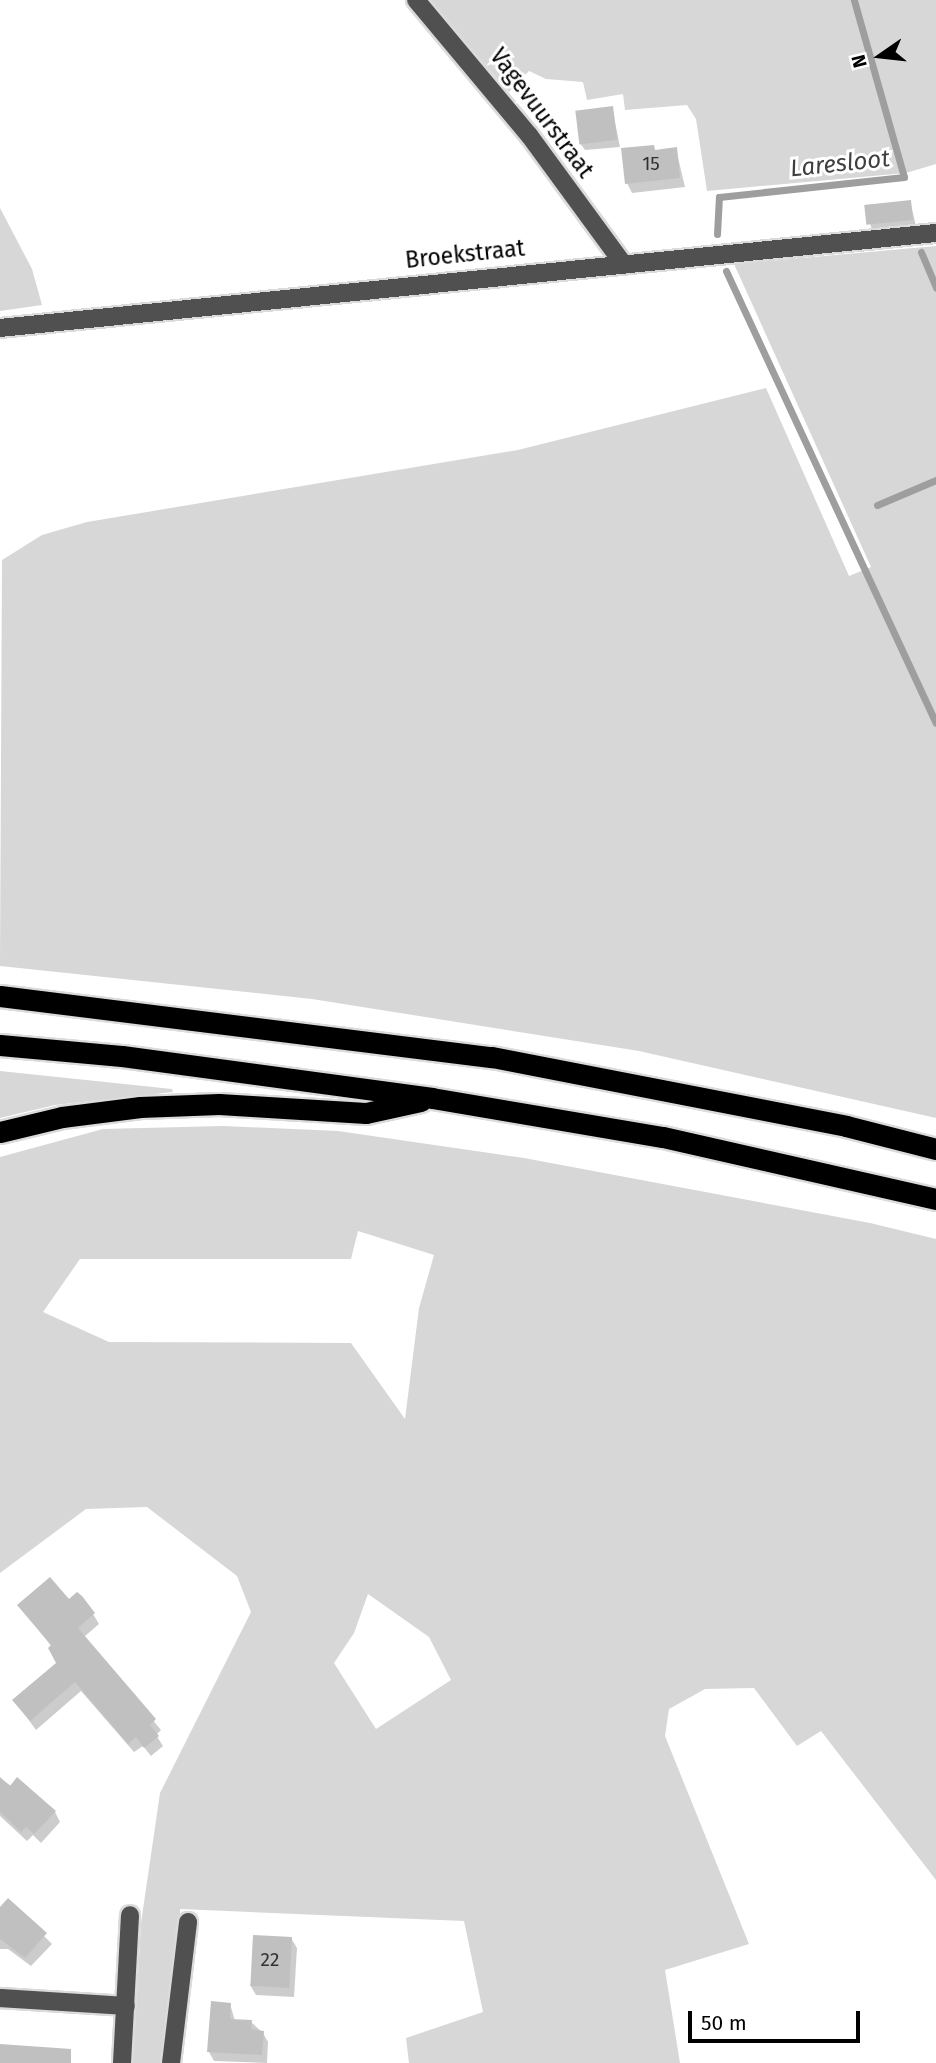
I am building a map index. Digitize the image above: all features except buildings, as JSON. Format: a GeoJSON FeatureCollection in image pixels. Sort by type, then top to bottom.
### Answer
{"type":"FeatureCollection","features":[{"type":"Feature","properties":{"kind":"highway"},"geometry":{"type":"LineString","coordinates":[[0,996],[492,1057],[846,1126],[936,1149]]}},
{"type":"Feature","properties":{"kind":"highway"},"geometry":{"type":"LineString","coordinates":[[0,1045],[122,1056],[432,1098],[663,1137],[936,1199]]}},
{"type":"Feature","properties":{"kind":"highway"},"geometry":{"type":"LineString","coordinates":[[0,1132],[62,1117],[140,1107],[219,1104],[366,1113],[432,1098]]}},
{"type":"Feature","properties":{"kind":"street","name":"Vagevuurstraat"},"geometry":{"type":"LineString","coordinates":[[416,0],[522,125],[622,262]]}},
{"type":"Feature","properties":{"kind":"street","name":"Broekstraat"},"geometry":{"type":"LineString","coordinates":[[0,328],[622,262],[936,233]]}},
{"type":"Feature","properties":{"kind":"street"},"geometry":{"type":"LineString","coordinates":[[122,2063],[130,1915]]}},
{"type":"Feature","properties":{"kind":"street"},"geometry":{"type":"LineString","coordinates":[[171,2063],[188,1922]]}},
{"type":"Feature","properties":{"kind":"street"},"geometry":{"type":"LineString","coordinates":[[0,1998],[126,2006]]}},
{"type":"Feature","properties":{"kind":"shaded area"},"geometry":{"type":"Polygon","coordinates":[[[428,0],[936,0],[936,164],[906,173],[707,191],[696,119],[687,105],[625,110],[623,94],[587,100],[583,82],[546,79],[529,71],[509,92],[428,0]]]}},
{"type":"Feature","properties":{"kind":"shaded area"},"geometry":{"type":"Polygon","coordinates":[[[0,208],[32,269],[42,305],[0,311],[0,208]]]}},
{"type":"Feature","properties":{"kind":"shaded area"},"geometry":{"type":"Polygon","coordinates":[[[936,246],[936,1118],[639,1051],[312,999],[0,966],[2,560],[42,535],[87,522],[518,450],[766,388],[849,576],[871,567],[734,264],[936,246]]]}},
{"type":"Feature","properties":{"kind":"shaded area"},"geometry":{"type":"Polygon","coordinates":[[[0,1071],[172,1089],[173,1092],[55,1105],[0,1118],[0,1071]]]}},
{"type":"Feature","properties":{"kind":"shaded area"},"geometry":{"type":"Polygon","coordinates":[[[224,1126],[338,1131],[524,1158],[870,1223],[936,1239],[936,1880],[821,1731],[797,1746],[754,1688],[705,1689],[669,1709],[665,1736],[749,1944],[665,1970],[680,2063],[409,2063],[406,2038],[483,2012],[464,1921],[180,1909],[180,1965],[170,2048],[160,2063],[133,2063],[141,1923],[160,1793],[251,1612],[237,1576],[147,1507],[86,1509],[0,1573],[0,1157],[103,1129],[224,1126]],[[358,1231],[351,1259],[80,1259],[43,1312],[109,1342],[351,1343],[405,1419],[419,1308],[434,1255],[358,1231]],[[368,1594],[354,1633],[334,1663],[376,1729],[451,1680],[429,1637],[368,1594]]]}},
{"type":"Feature","properties":{"kind":"waterway","name":"Laresloot"},"geometry":{"type":"LineString","coordinates":[[717,234],[719,197],[904,177],[854,0]]}},
{"type":"Feature","properties":{"kind":"waterway"},"geometry":{"type":"LineString","coordinates":[[921,252],[936,288]]}},
{"type":"Feature","properties":{"kind":"waterway"},"geometry":{"type":"LineString","coordinates":[[726,271],[936,723]]}},
{"type":"Feature","properties":{"kind":"waterway"},"geometry":{"type":"LineString","coordinates":[[877,505],[936,480]]}}]}
